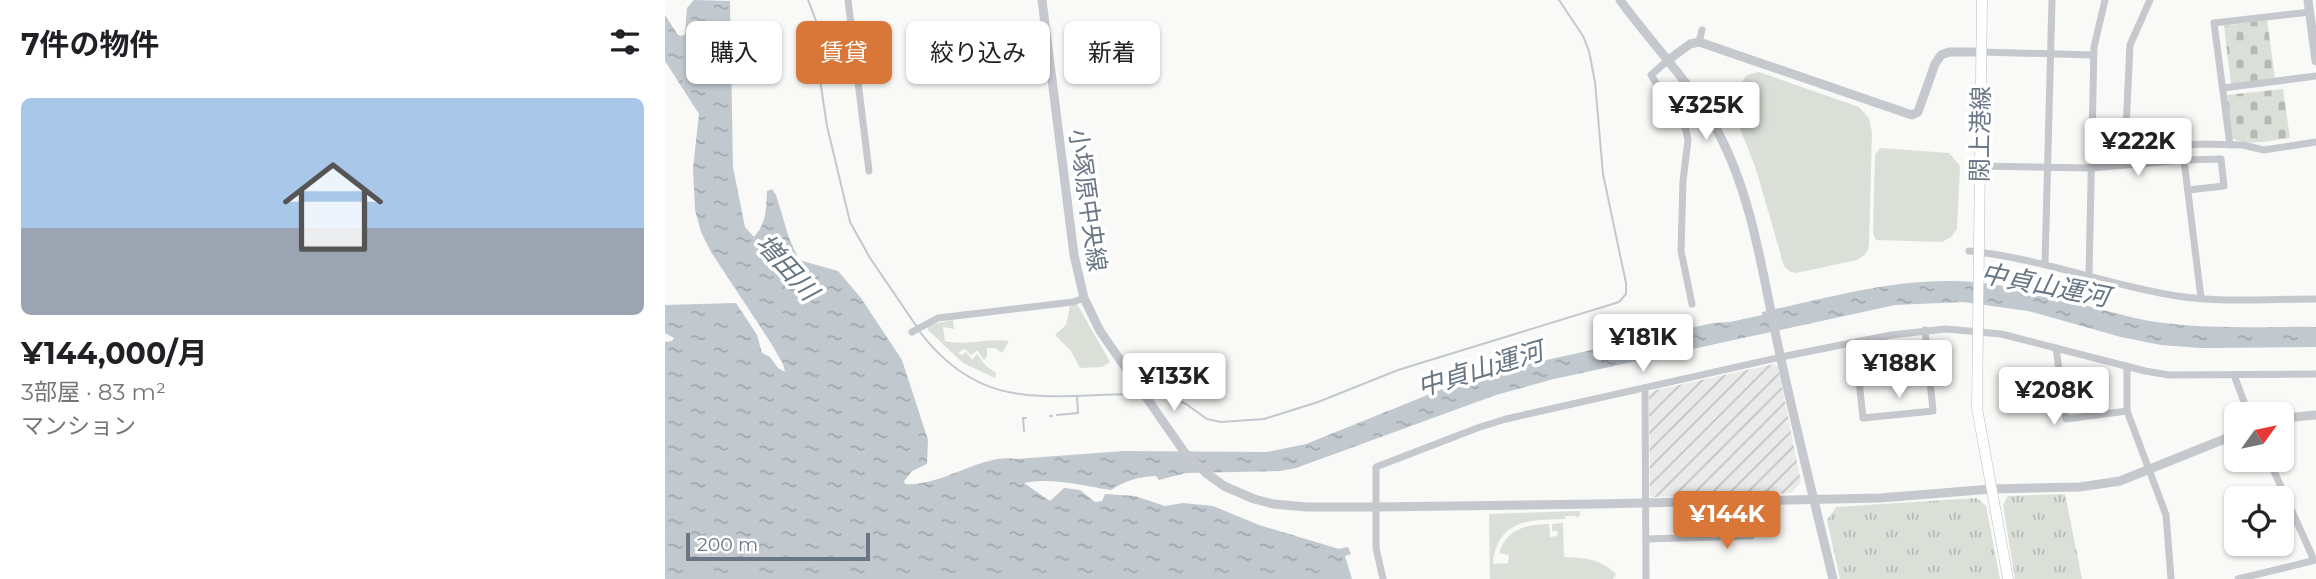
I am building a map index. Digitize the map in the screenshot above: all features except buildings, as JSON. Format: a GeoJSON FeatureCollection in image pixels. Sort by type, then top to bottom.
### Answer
{"type":"FeatureCollection","features":[{"type":"Feature","properties":{"kind":"main road","name":"閖上港線"},"geometry":{"type":"LineString","coordinates":[[1976,331],[1977,269],[1973,251],[1979,166],[1982,0]]}},
{"type":"Feature","properties":{"kind":"main road"},"geometry":{"type":"LineString","coordinates":[[1976,331],[1977,408],[2008,579]]}},
{"type":"Feature","properties":{"kind":"street"},"geometry":{"type":"LineString","coordinates":[[848,0],[869,171]]}},
{"type":"Feature","properties":{"kind":"street","name":"小塚原中央線"},"geometry":{"type":"LineString","coordinates":[[1042,0],[1074,255],[1084,299],[1100,331],[1178,444],[1217,481],[1254,499],[1273,504],[1377,507]]}},
{"type":"Feature","properties":{"kind":"street"},"geometry":{"type":"LineString","coordinates":[[1620,0],[1705,111],[1731,159],[1743,190],[1833,579]]}},
{"type":"Feature","properties":{"kind":"street"},"geometry":{"type":"LineString","coordinates":[[2045,264],[2052,0]]}},
{"type":"Feature","properties":{"kind":"street"},"geometry":{"type":"LineString","coordinates":[[2089,275],[2094,55],[2105,0]]}},
{"type":"Feature","properties":{"kind":"street"},"geometry":{"type":"LineString","coordinates":[[2150,0],[2130,45],[2125,149],[2202,144],[2264,150],[2316,142]]}},
{"type":"Feature","properties":{"kind":"street"},"geometry":{"type":"LineString","coordinates":[[2308,0],[2316,61]]}},
{"type":"Feature","properties":{"kind":"street"},"geometry":{"type":"LineString","coordinates":[[2230,145],[2214,23],[2310,12]]}},
{"type":"Feature","properties":{"kind":"street"},"geometry":{"type":"LineString","coordinates":[[1699,41],[1702,30]]}},
{"type":"Feature","properties":{"kind":"street"},"geometry":{"type":"LineString","coordinates":[[1692,304],[1681,251],[1683,181],[1688,140],[1686,130],[1651,75],[1690,44],[1699,41],[1912,116],[1918,112],[1941,55],[1946,52],[2094,55]]}},
{"type":"Feature","properties":{"kind":"street"},"geometry":{"type":"LineString","coordinates":[[2223,88],[2316,76]]}},
{"type":"Feature","properties":{"kind":"street"},"geometry":{"type":"LineString","coordinates":[[1979,166],[2091,168],[2221,159],[2224,186],[2187,190]]}},
{"type":"Feature","properties":{"kind":"street"},"geometry":{"type":"LineString","coordinates":[[2184,160],[2201,298]]}},
{"type":"Feature","properties":{"kind":"street"},"geometry":{"type":"LineString","coordinates":[[1973,251],[2045,264],[2159,293],[2201,298],[2316,299]]}},
{"type":"Feature","properties":{"kind":"street"},"geometry":{"type":"LineString","coordinates":[[916,329],[938,318],[1084,299]]}},
{"type":"Feature","properties":{"kind":"street"},"geometry":{"type":"LineString","coordinates":[[1383,579],[1376,548],[1376,467],[1506,419],[1781,357],[1925,330],[1947,329],[2001,334],[2169,374],[2316,374]]}},
{"type":"Feature","properties":{"kind":"street"},"geometry":{"type":"LineString","coordinates":[[1855,343],[1863,418],[1933,411],[1925,330]]}},
{"type":"Feature","properties":{"kind":"street"},"geometry":{"type":"LineString","coordinates":[[2056,348],[2066,419],[2127,411]]}},
{"type":"Feature","properties":{"kind":"street"},"geometry":{"type":"LineString","coordinates":[[2127,366],[2127,411],[2166,515],[2171,579]]}},
{"type":"Feature","properties":{"kind":"street"},"geometry":{"type":"LineString","coordinates":[[2234,375],[2244,402]]}},
{"type":"Feature","properties":{"kind":"street"},"geometry":{"type":"LineString","coordinates":[[1645,388],[1646,579]]}},
{"type":"Feature","properties":{"kind":"street"},"geometry":{"type":"LineString","coordinates":[[2294,417],[2316,415]]}},
{"type":"Feature","properties":{"kind":"street"},"geometry":{"type":"LineString","coordinates":[[1377,507],[1880,498],[1991,489],[2101,485],[2120,481],[2224,439]]}},
{"type":"Feature","properties":{"kind":"street"},"geometry":{"type":"LineString","coordinates":[[2238,579],[2315,560],[2275,472]]}},
{"type":"Feature","properties":{"kind":"street"},"geometry":{"type":"LineString","coordinates":[[1646,539],[1751,536],[1751,501]]}},
{"type":"Feature","properties":{"kind":"shaded area"},"geometry":{"type":"Polygon","coordinates":[[[1774,364],[1778,367],[1801,482],[1791,493],[1650,495],[1649,394],[1652,391],[1774,364]]]}},
{"type":"Feature","properties":{"kind":"green space"},"geometry":{"type":"Polygon","coordinates":[[[2267,20],[2275,78],[2231,84],[2224,26],[2267,20]]]}},
{"type":"Feature","properties":{"kind":"green space"},"geometry":{"type":"Polygon","coordinates":[[[1759,72],[1859,107],[1869,118],[1872,132],[1869,245],[1865,254],[1857,260],[1796,273],[1784,266],[1755,166],[1734,114],[1743,80],[1747,75],[1759,72]]]}},
{"type":"Feature","properties":{"kind":"green space"},"geometry":{"type":"Polygon","coordinates":[[[2283,89],[2290,138],[2245,142],[2232,138],[2227,95],[2283,89]]]}},
{"type":"Feature","properties":{"kind":"green space"},"geometry":{"type":"Polygon","coordinates":[[[1880,148],[1949,153],[1960,166],[1957,229],[1951,237],[1942,242],[1876,240],[1873,233],[1875,155],[1880,148]]]}},
{"type":"Feature","properties":{"kind":"green space"},"geometry":{"type":"Polygon","coordinates":[[[1077,304],[1110,362],[1102,367],[1080,368],[1071,351],[1055,335],[1066,325],[1070,306],[1077,304]]]}},
{"type":"Feature","properties":{"kind":"green space"},"geometry":{"type":"Polygon","coordinates":[[[953,320],[954,329],[943,327],[945,341],[1009,341],[1002,353],[995,348],[987,348],[987,357],[984,360],[977,350],[971,355],[965,349],[958,352],[961,355],[966,352],[972,360],[977,354],[986,366],[996,373],[995,378],[963,363],[928,330],[928,325],[953,320]]]}},
{"type":"Feature","properties":{"kind":"green space"},"geometry":{"type":"Polygon","coordinates":[[[2065,494],[2082,579],[2015,579],[2003,505],[2008,496],[2065,494]]]}},
{"type":"Feature","properties":{"kind":"green space"},"geometry":{"type":"Polygon","coordinates":[[[1977,498],[1986,506],[2000,579],[1840,579],[1827,520],[1836,507],[1977,498]]]}},
{"type":"Feature","properties":{"kind":"green space"},"geometry":{"type":"Polygon","coordinates":[[[1580,511],[1576,518],[1565,516],[1565,519],[1527,522],[1508,530],[1496,549],[1493,564],[1508,563],[1509,555],[1499,553],[1512,533],[1533,525],[1549,524],[1550,537],[1557,536],[1558,531],[1552,531],[1552,524],[1563,523],[1564,557],[1598,562],[1616,574],[1613,579],[1490,579],[1489,514],[1580,511]]]}},
{"type":"Feature","properties":{"kind":"water"},"geometry":{"type":"Polygon","coordinates":[[[694,0],[730,1],[730,21],[686,21],[687,8],[694,0]]]}},
{"type":"Feature","properties":{"kind":"water","name":"増田川"},"geometry":{"type":"Polygon","coordinates":[[[665,15],[678,35],[685,34],[686,21],[686,84],[732,84],[733,167],[745,227],[754,237],[758,232],[765,215],[767,191],[772,189],[799,260],[838,271],[861,298],[902,360],[928,440],[927,464],[912,471],[904,481],[905,484],[933,481],[1003,458],[1123,451],[1267,452],[1306,444],[1440,390],[1510,368],[1713,323],[1762,315],[1762,312],[1832,296],[1904,284],[1952,281],[1998,285],[2135,318],[2180,325],[2316,327],[2316,347],[2201,348],[2161,345],[2121,337],[2028,311],[1963,302],[1895,305],[1554,379],[1496,395],[1296,468],[1280,471],[1186,473],[1159,480],[1156,476],[1149,476],[1132,480],[1111,490],[1057,482],[1024,483],[1050,501],[1064,488],[1080,490],[1095,502],[1102,501],[1105,494],[1135,496],[1165,506],[1183,503],[1213,506],[1259,525],[1339,549],[1348,547],[1351,554],[1345,556],[1352,579],[665,579],[665,342],[674,338],[665,333],[665,305],[736,303],[757,335],[762,353],[785,372],[769,340],[711,252],[701,232],[695,210],[693,168],[699,114],[665,61],[665,15]]]}},
{"type":"Feature","properties":{"kind":"waterway"},"geometry":{"type":"LineString","coordinates":[[808,0],[818,26],[819,73],[827,126],[850,222],[870,258],[917,327]]}},
{"type":"Feature","properties":{"kind":"waterway","name":"中貞山運河"},"geometry":{"type":"LineString","coordinates":[[1156,394],[1163,394],[1186,404],[1207,419],[1221,422],[1264,419],[1318,402],[1398,370],[1619,302],[1626,294],[1626,283],[1603,174],[1595,82],[1589,51],[1583,36],[1559,0]]}},
{"type":"Feature","properties":{"kind":"waterway"},"geometry":{"type":"LineString","coordinates":[[920,332],[943,358],[966,376],[990,387],[1042,396],[1131,394]]}},
{"type":"Feature","properties":{"kind":"waterway"},"geometry":{"type":"LineString","coordinates":[[1057,415],[1078,413],[1077,396]]}},
{"type":"Feature","properties":{"kind":"waterway"},"geometry":{"type":"LineString","coordinates":[[1024,431],[1023,418],[1026,418]]}}]}
